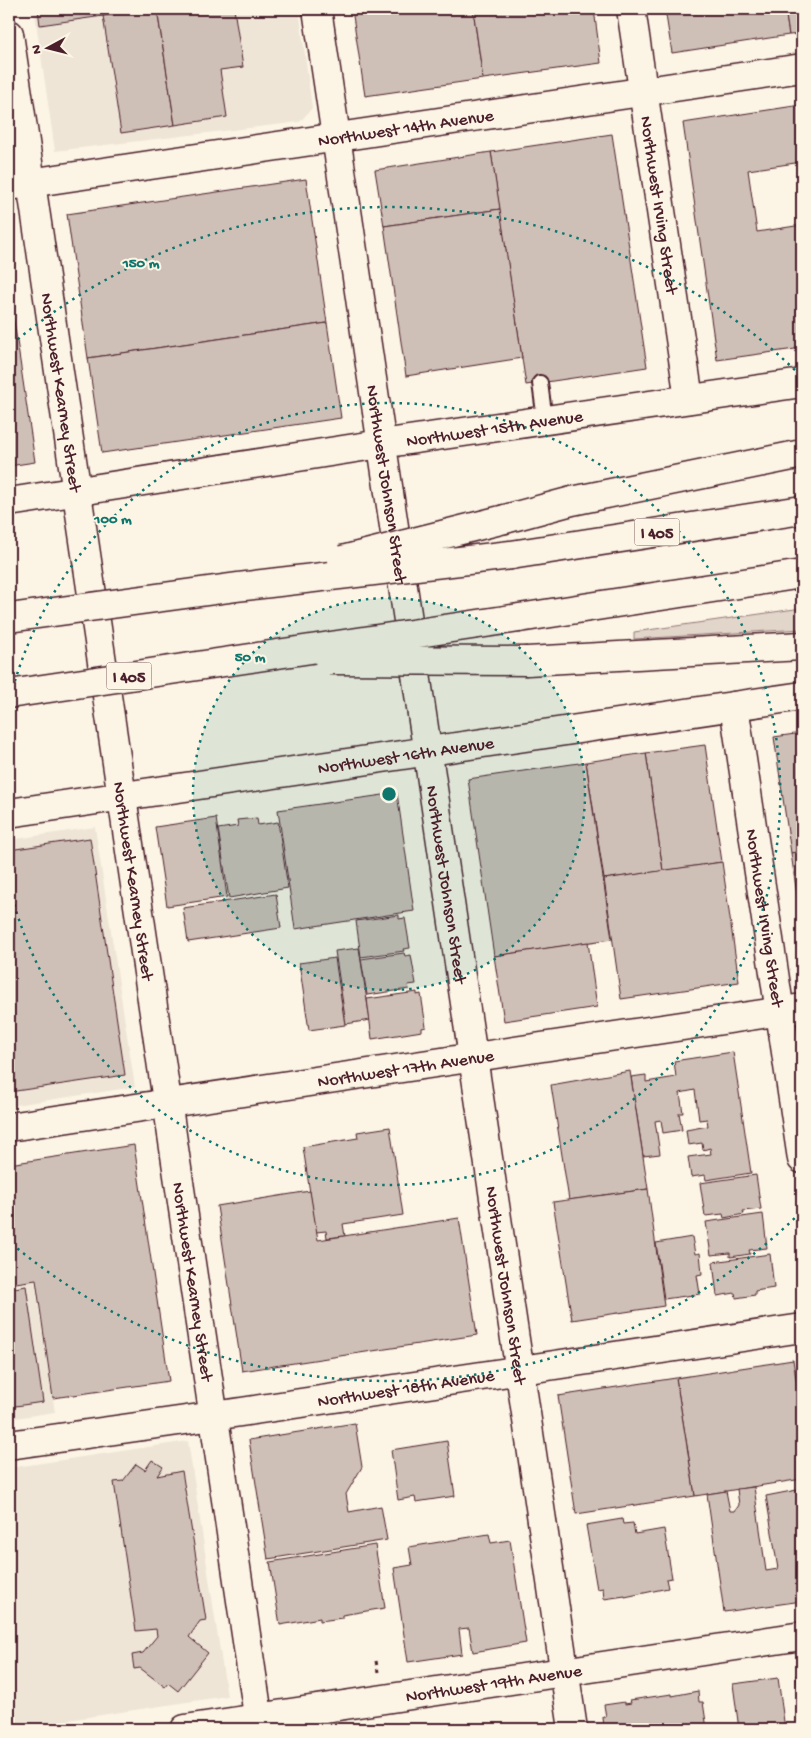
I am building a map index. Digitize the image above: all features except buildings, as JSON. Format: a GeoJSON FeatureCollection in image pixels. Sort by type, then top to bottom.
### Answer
{"type":"FeatureCollection","features":[{"type":"Feature","properties":{"kind":"main road","name":"Northwest Johnson Street"},"geometry":{"type":"LineString","coordinates":[[318,9],[573,1729]]}},
{"type":"Feature","properties":{"kind":"main road","name":"Northwest Irving Street"},"geometry":{"type":"LineString","coordinates":[[631,9],[689,399]]}},
{"type":"Feature","properties":{"kind":"main road","name":"Northwest Kearney Street"},"geometry":{"type":"LineString","coordinates":[[9,34],[20,185],[77,492],[260,1724]]}},
{"type":"Feature","properties":{"kind":"main road","name":"Northwest 14th Avenue"},"geometry":{"type":"LineString","coordinates":[[20,185],[802,68]]}},
{"type":"Feature","properties":{"kind":"main road","name":"Northwest 15th Avenue"},"geometry":{"type":"LineString","coordinates":[[9,502],[382,444],[802,383]]}},
{"type":"Feature","properties":{"kind":"main road"},"geometry":{"type":"LineString","coordinates":[[237,587],[606,493],[802,454]]}},
{"type":"Feature","properties":{"kind":"main road","name":"I 405"},"geometry":{"type":"LineString","coordinates":[[9,618],[237,587],[511,555],[802,510]]}},
{"type":"Feature","properties":{"kind":"main road","name":"I 405"},"geometry":{"type":"LineString","coordinates":[[9,694],[802,574]]}},
{"type":"Feature","properties":{"kind":"main road"},"geometry":{"type":"LineString","coordinates":[[250,659],[527,661],[802,646]]}},
{"type":"Feature","properties":{"kind":"main road","name":"Northwest 16th Avenue"},"geometry":{"type":"LineString","coordinates":[[9,814],[802,696]]}},
{"type":"Feature","properties":{"kind":"main road","name":"Northwest Irving Street"},"geometry":{"type":"LineString","coordinates":[[734,706],[791,1009],[802,1159]]}},
{"type":"Feature","properties":{"kind":"main road","name":"Northwest 17th Avenue"},"geometry":{"type":"LineString","coordinates":[[9,1127],[791,1009]]}},
{"type":"Feature","properties":{"kind":"main road","name":"Northwest 18th Avenue"},"geometry":{"type":"LineString","coordinates":[[9,1445],[802,1328]]}},
{"type":"Feature","properties":{"kind":"main road","name":"Northwest 19th Avenue"},"geometry":{"type":"LineString","coordinates":[[185,1729],[260,1724],[565,1672],[802,1636]]}},
{"type":"Feature","properties":{"kind":"lane"},"geometry":{"type":"LineString","coordinates":[[540,383],[546,420]]}},
{"type":"Feature","properties":{"kind":"shaded area"},"geometry":{"type":"Polygon","coordinates":[[[34,9],[299,9],[312,108],[300,122],[55,151],[34,9]]]}},
{"type":"Feature","properties":{"kind":"shaded area"},"geometry":{"type":"Polygon","coordinates":[[[802,608],[802,629],[634,639],[634,632],[802,608]]]}},
{"type":"Feature","properties":{"kind":"shaded area"},"geometry":{"type":"Polygon","coordinates":[[[95,827],[135,1087],[9,1106],[9,840],[95,827]]]}},
{"type":"Feature","properties":{"kind":"shaded area"},"geometry":{"type":"Polygon","coordinates":[[[35,1281],[55,1412],[9,1419],[9,1285],[35,1281]]]}},
{"type":"Feature","properties":{"kind":"shaded area"},"geometry":{"type":"Polygon","coordinates":[[[188,1441],[227,1696],[9,1729],[9,1468],[188,1441]]]}}]}
